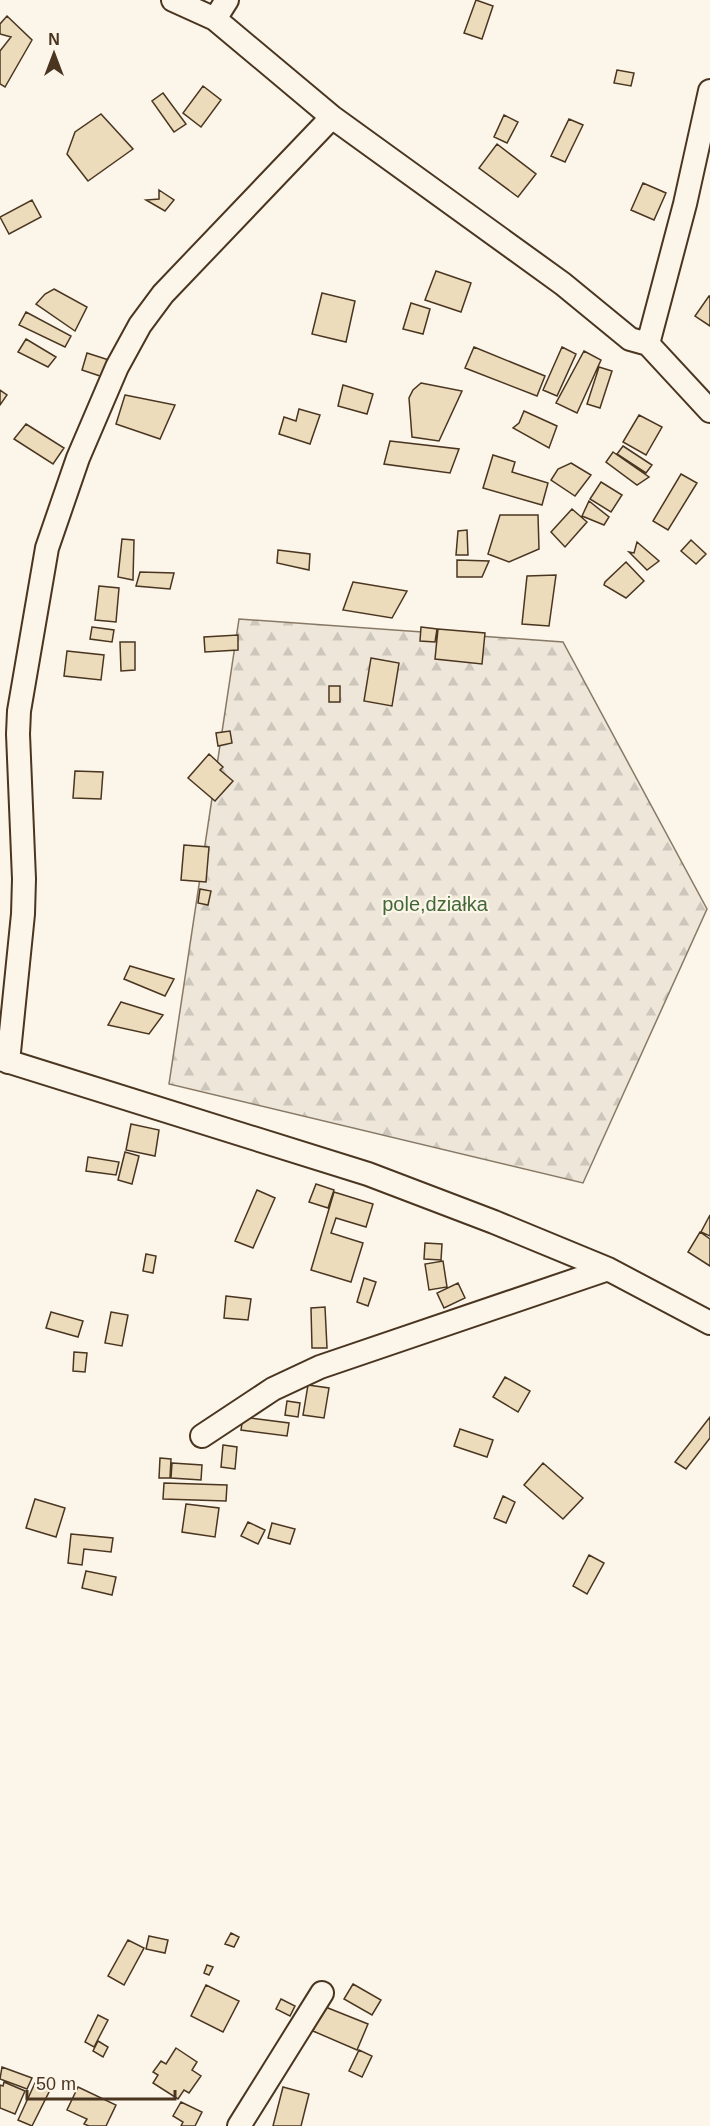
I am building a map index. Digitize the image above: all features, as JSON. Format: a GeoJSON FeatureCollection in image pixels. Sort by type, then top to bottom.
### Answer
{"type":"FeatureCollection","features":[{"type":"Feature","properties":{"kind":"street"},"geometry":{"type":"LineString","coordinates":[[173,0],[221,10],[332,117],[563,284],[630,339],[648,344],[710,411]]}},
{"type":"Feature","properties":{"kind":"street"},"geometry":{"type":"LineString","coordinates":[[648,344],[685,204],[710,91]]}},
{"type":"Feature","properties":{"kind":"street"},"geometry":{"type":"LineString","coordinates":[[332,117],[163,294],[150,311],[117,367],[78,458],[47,548],[22,691],[18,734],[24,879],[23,914],[4,1060],[368,1174],[608,1269],[710,1323]]}},
{"type":"Feature","properties":{"kind":"street"},"geometry":{"type":"LineString","coordinates":[[202,1436],[273,1389],[320,1367],[608,1269]]}},
{"type":"Feature","properties":{"kind":"street"},"geometry":{"type":"LineString","coordinates":[[239,2126],[322,1993]]}},
{"type":"Feature","properties":{"kind":"green space","name":"pole,działka"},"geometry":{"type":"Polygon","coordinates":[[[239,619],[563,642],[707,909],[583,1183],[169,1084],[239,619]]]}},
{"type":"Feature","properties":{"kind":"building"},"geometry":{"type":"Polygon","coordinates":[[[476,0],[493,6],[482,39],[464,33],[476,0]]]}},
{"type":"Feature","properties":{"kind":"building"},"geometry":{"type":"Polygon","coordinates":[[[7,16],[32,40],[5,87],[0,84],[0,51],[11,37],[0,34],[0,24],[7,16]]]}},
{"type":"Feature","properties":{"kind":"building"},"geometry":{"type":"Polygon","coordinates":[[[617,70],[634,73],[631,86],[614,83],[617,70]]]}},
{"type":"Feature","properties":{"kind":"building"},"geometry":{"type":"Polygon","coordinates":[[[203,86],[221,100],[201,127],[183,113],[203,86]]]}},
{"type":"Feature","properties":{"kind":"building"},"geometry":{"type":"Polygon","coordinates":[[[163,93],[186,124],[174,132],[152,101],[163,93]]]}},
{"type":"Feature","properties":{"kind":"building"},"geometry":{"type":"Polygon","coordinates":[[[101,114],[133,149],[88,181],[67,154],[75,132],[101,114]]]}},
{"type":"Feature","properties":{"kind":"building"},"geometry":{"type":"Polygon","coordinates":[[[504,115],[518,122],[507,143],[494,137],[504,115]]]}},
{"type":"Feature","properties":{"kind":"building"},"geometry":{"type":"Polygon","coordinates":[[[569,119],[583,125],[565,162],[551,156],[569,119]]]}},
{"type":"Feature","properties":{"kind":"building"},"geometry":{"type":"Polygon","coordinates":[[[497,144],[536,174],[518,197],[479,168],[497,144]]]}},
{"type":"Feature","properties":{"kind":"building"},"geometry":{"type":"Polygon","coordinates":[[[643,183],[666,193],[654,220],[631,210],[643,183]]]}},
{"type":"Feature","properties":{"kind":"building"},"geometry":{"type":"Polygon","coordinates":[[[159,190],[174,200],[165,211],[146,200],[159,199],[159,190]]]}},
{"type":"Feature","properties":{"kind":"building"},"geometry":{"type":"Polygon","coordinates":[[[32,200],[41,217],[9,234],[0,217],[32,200]]]}},
{"type":"Feature","properties":{"kind":"building"},"geometry":{"type":"Polygon","coordinates":[[[436,271],[471,283],[461,312],[425,300],[436,271]]]}},
{"type":"Feature","properties":{"kind":"building"},"geometry":{"type":"Polygon","coordinates":[[[54,289],[87,307],[75,331],[36,304],[45,294],[54,289]]]}},
{"type":"Feature","properties":{"kind":"building"},"geometry":{"type":"Polygon","coordinates":[[[322,293],[355,301],[346,342],[312,334],[322,293]]]}},
{"type":"Feature","properties":{"kind":"building"},"geometry":{"type":"Polygon","coordinates":[[[710,296],[710,326],[695,316],[710,296]]]}},
{"type":"Feature","properties":{"kind":"building"},"geometry":{"type":"Polygon","coordinates":[[[411,303],[430,309],[423,334],[403,329],[411,303]]]}},
{"type":"Feature","properties":{"kind":"building"},"geometry":{"type":"Polygon","coordinates":[[[26,312],[71,336],[65,347],[19,325],[26,312]]]}},
{"type":"Feature","properties":{"kind":"building"},"geometry":{"type":"Polygon","coordinates":[[[26,339],[56,357],[48,367],[18,352],[26,339]]]}},
{"type":"Feature","properties":{"kind":"building"},"geometry":{"type":"Polygon","coordinates":[[[474,347],[545,376],[537,396],[465,368],[474,347]]]}},
{"type":"Feature","properties":{"kind":"building"},"geometry":{"type":"Polygon","coordinates":[[[562,347],[576,354],[557,396],[543,390],[562,347]]]}},
{"type":"Feature","properties":{"kind":"building"},"geometry":{"type":"Polygon","coordinates":[[[584,351],[601,360],[577,413],[556,403],[584,351]]]}},
{"type":"Feature","properties":{"kind":"building"},"geometry":{"type":"Polygon","coordinates":[[[87,353],[112,361],[106,378],[82,370],[87,353]]]}},
{"type":"Feature","properties":{"kind":"building"},"geometry":{"type":"Polygon","coordinates":[[[599,367],[612,371],[600,408],[587,404],[599,367]]]}},
{"type":"Feature","properties":{"kind":"building"},"geometry":{"type":"Polygon","coordinates":[[[421,383],[462,391],[439,441],[412,437],[409,398],[413,390],[421,383]]]}},
{"type":"Feature","properties":{"kind":"building"},"geometry":{"type":"Polygon","coordinates":[[[343,385],[373,394],[367,414],[338,406],[343,385]]]}},
{"type":"Feature","properties":{"kind":"building"},"geometry":{"type":"Polygon","coordinates":[[[0,390],[7,395],[0,405],[0,390]]]}},
{"type":"Feature","properties":{"kind":"building"},"geometry":{"type":"Polygon","coordinates":[[[125,395],[175,405],[160,439],[116,424],[125,395]]]}},
{"type":"Feature","properties":{"kind":"building"},"geometry":{"type":"Polygon","coordinates":[[[299,409],[320,415],[310,444],[279,434],[284,417],[296,421],[299,409]]]}},
{"type":"Feature","properties":{"kind":"building"},"geometry":{"type":"Polygon","coordinates":[[[524,411],[557,426],[549,448],[513,428],[519,423],[524,411]]]}},
{"type":"Feature","properties":{"kind":"building"},"geometry":{"type":"Polygon","coordinates":[[[639,415],[662,427],[646,455],[623,442],[639,415]]]}},
{"type":"Feature","properties":{"kind":"building"},"geometry":{"type":"Polygon","coordinates":[[[26,424],[64,448],[53,464],[14,439],[26,424]]]}},
{"type":"Feature","properties":{"kind":"building"},"geometry":{"type":"Polygon","coordinates":[[[390,441],[459,449],[450,473],[384,464],[390,441]]]}},
{"type":"Feature","properties":{"kind":"building"},"geometry":{"type":"Polygon","coordinates":[[[623,446],[652,465],[646,473],[617,454],[623,446]]]}},
{"type":"Feature","properties":{"kind":"building"},"geometry":{"type":"Polygon","coordinates":[[[613,452],[649,477],[637,485],[606,462],[613,452]]]}},
{"type":"Feature","properties":{"kind":"building"},"geometry":{"type":"Polygon","coordinates":[[[493,455],[515,462],[512,472],[548,483],[542,505],[483,488],[493,455]]]}},
{"type":"Feature","properties":{"kind":"building"},"geometry":{"type":"Polygon","coordinates":[[[571,463],[591,475],[575,496],[551,480],[558,469],[571,463]]]}},
{"type":"Feature","properties":{"kind":"building"},"geometry":{"type":"Polygon","coordinates":[[[681,474],[697,483],[668,530],[653,521],[681,474]]]}},
{"type":"Feature","properties":{"kind":"building"},"geometry":{"type":"Polygon","coordinates":[[[601,482],[622,495],[611,512],[590,499],[601,482]]]}},
{"type":"Feature","properties":{"kind":"building"},"geometry":{"type":"Polygon","coordinates":[[[589,501],[609,517],[604,525],[582,516],[589,501]]]}},
{"type":"Feature","properties":{"kind":"building"},"geometry":{"type":"Polygon","coordinates":[[[572,509],[587,522],[565,547],[551,532],[572,509]]]}},
{"type":"Feature","properties":{"kind":"building"},"geometry":{"type":"Polygon","coordinates":[[[500,515],[538,515],[539,549],[509,562],[488,554],[500,515]]]}},
{"type":"Feature","properties":{"kind":"building"},"geometry":{"type":"Polygon","coordinates":[[[467,530],[468,555],[456,555],[458,531],[467,530]]]}},
{"type":"Feature","properties":{"kind":"building"},"geometry":{"type":"Polygon","coordinates":[[[122,539],[134,540],[133,580],[118,577],[122,539]]]}},
{"type":"Feature","properties":{"kind":"building"},"geometry":{"type":"Polygon","coordinates":[[[691,540],[706,554],[696,564],[681,551],[691,540]]]}},
{"type":"Feature","properties":{"kind":"building"},"geometry":{"type":"Polygon","coordinates":[[[637,542],[659,561],[647,570],[629,552],[634,553],[637,542]]]}},
{"type":"Feature","properties":{"kind":"building"},"geometry":{"type":"Polygon","coordinates":[[[278,550],[310,554],[309,570],[277,563],[278,550]]]}},
{"type":"Feature","properties":{"kind":"building"},"geometry":{"type":"Polygon","coordinates":[[[457,560],[489,561],[482,577],[457,577],[457,560]]]}},
{"type":"Feature","properties":{"kind":"building"},"geometry":{"type":"Polygon","coordinates":[[[626,562],[644,581],[626,598],[604,585],[626,562]]]}},
{"type":"Feature","properties":{"kind":"building"},"geometry":{"type":"Polygon","coordinates":[[[140,572],[174,573],[170,589],[136,586],[140,572]]]}},
{"type":"Feature","properties":{"kind":"building"},"geometry":{"type":"Polygon","coordinates":[[[556,575],[549,626],[522,624],[527,576],[556,575]]]}},
{"type":"Feature","properties":{"kind":"building"},"geometry":{"type":"Polygon","coordinates":[[[353,582],[407,591],[392,618],[343,610],[353,582]]]}},
{"type":"Feature","properties":{"kind":"building"},"geometry":{"type":"Polygon","coordinates":[[[99,586],[119,588],[116,622],[95,620],[99,586]]]}},
{"type":"Feature","properties":{"kind":"building"},"geometry":{"type":"Polygon","coordinates":[[[92,627],[114,630],[112,642],[90,639],[92,627]]]}},
{"type":"Feature","properties":{"kind":"building"},"geometry":{"type":"Polygon","coordinates":[[[421,627],[437,629],[435,642],[420,641],[421,627]]]}},
{"type":"Feature","properties":{"kind":"building"},"geometry":{"type":"Polygon","coordinates":[[[438,629],[485,633],[482,664],[435,659],[438,629]]]}},
{"type":"Feature","properties":{"kind":"building"},"geometry":{"type":"Polygon","coordinates":[[[238,635],[238,650],[205,652],[204,637],[238,635]]]}},
{"type":"Feature","properties":{"kind":"building"},"geometry":{"type":"Polygon","coordinates":[[[120,642],[135,642],[135,670],[121,671],[120,642]]]}},
{"type":"Feature","properties":{"kind":"building"},"geometry":{"type":"Polygon","coordinates":[[[67,651],[104,655],[101,680],[64,676],[67,651]]]}},
{"type":"Feature","properties":{"kind":"building"},"geometry":{"type":"Polygon","coordinates":[[[371,658],[399,663],[392,706],[364,701],[371,658]]]}},
{"type":"Feature","properties":{"kind":"building"},"geometry":{"type":"Polygon","coordinates":[[[329,686],[340,686],[340,702],[329,702],[329,686]]]}},
{"type":"Feature","properties":{"kind":"building"},"geometry":{"type":"Polygon","coordinates":[[[230,731],[232,743],[218,746],[216,733],[230,731]]]}},
{"type":"Feature","properties":{"kind":"building"},"geometry":{"type":"Polygon","coordinates":[[[209,754],[223,767],[220,770],[233,781],[215,801],[188,778],[209,754]]]}},
{"type":"Feature","properties":{"kind":"building"},"geometry":{"type":"Polygon","coordinates":[[[75,771],[103,772],[101,799],[73,798],[75,771]]]}},
{"type":"Feature","properties":{"kind":"building"},"geometry":{"type":"Polygon","coordinates":[[[184,845],[209,847],[206,882],[181,880],[184,845]]]}},
{"type":"Feature","properties":{"kind":"building"},"geometry":{"type":"Polygon","coordinates":[[[200,889],[211,891],[208,905],[198,903],[200,889]]]}},
{"type":"Feature","properties":{"kind":"building"},"geometry":{"type":"Polygon","coordinates":[[[130,966],[174,979],[165,996],[124,979],[130,966]]]}},
{"type":"Feature","properties":{"kind":"building"},"geometry":{"type":"Polygon","coordinates":[[[121,1002],[163,1015],[149,1034],[108,1025],[121,1002]]]}},
{"type":"Feature","properties":{"kind":"building"},"geometry":{"type":"Polygon","coordinates":[[[131,1124],[159,1130],[155,1156],[126,1150],[131,1124]]]}},
{"type":"Feature","properties":{"kind":"building"},"geometry":{"type":"Polygon","coordinates":[[[125,1152],[139,1156],[132,1184],[118,1180],[125,1152]]]}},
{"type":"Feature","properties":{"kind":"building"},"geometry":{"type":"Polygon","coordinates":[[[88,1157],[119,1162],[116,1175],[86,1171],[88,1157]]]}},
{"type":"Feature","properties":{"kind":"building"},"geometry":{"type":"Polygon","coordinates":[[[316,1184],[334,1190],[328,1208],[309,1202],[316,1184]]]}},
{"type":"Feature","properties":{"kind":"building"},"geometry":{"type":"Polygon","coordinates":[[[257,1190],[275,1198],[253,1248],[235,1241],[257,1190]]]}},
{"type":"Feature","properties":{"kind":"building"},"geometry":{"type":"Polygon","coordinates":[[[334,1192],[373,1204],[366,1227],[336,1218],[331,1233],[363,1243],[351,1282],[311,1270],[334,1192]]]}},
{"type":"Feature","properties":{"kind":"building"},"geometry":{"type":"Polygon","coordinates":[[[710,1215],[710,1236],[701,1232],[710,1215]]]}},
{"type":"Feature","properties":{"kind":"building"},"geometry":{"type":"Polygon","coordinates":[[[700,1232],[710,1239],[710,1266],[688,1252],[700,1232]]]}},
{"type":"Feature","properties":{"kind":"building"},"geometry":{"type":"Polygon","coordinates":[[[425,1243],[442,1244],[441,1260],[424,1259],[425,1243]]]}},
{"type":"Feature","properties":{"kind":"building"},"geometry":{"type":"Polygon","coordinates":[[[146,1254],[156,1256],[153,1273],[143,1271],[146,1254]]]}},
{"type":"Feature","properties":{"kind":"building"},"geometry":{"type":"Polygon","coordinates":[[[443,1261],[447,1287],[429,1290],[425,1264],[443,1261]]]}},
{"type":"Feature","properties":{"kind":"building"},"geometry":{"type":"Polygon","coordinates":[[[364,1278],[376,1282],[368,1306],[357,1302],[364,1278]]]}},
{"type":"Feature","properties":{"kind":"building"},"geometry":{"type":"Polygon","coordinates":[[[458,1283],[465,1298],[444,1308],[437,1293],[458,1283]]]}},
{"type":"Feature","properties":{"kind":"building"},"geometry":{"type":"Polygon","coordinates":[[[226,1296],[251,1299],[248,1320],[224,1318],[226,1296]]]}},
{"type":"Feature","properties":{"kind":"building"},"geometry":{"type":"Polygon","coordinates":[[[325,1307],[327,1348],[312,1348],[311,1308],[325,1307]]]}},
{"type":"Feature","properties":{"kind":"building"},"geometry":{"type":"Polygon","coordinates":[[[51,1312],[83,1321],[78,1337],[46,1328],[51,1312]]]}},
{"type":"Feature","properties":{"kind":"building"},"geometry":{"type":"Polygon","coordinates":[[[111,1312],[128,1315],[122,1346],[105,1343],[111,1312]]]}},
{"type":"Feature","properties":{"kind":"building"},"geometry":{"type":"Polygon","coordinates":[[[74,1352],[87,1353],[85,1372],[73,1371],[74,1352]]]}},
{"type":"Feature","properties":{"kind":"building"},"geometry":{"type":"Polygon","coordinates":[[[505,1377],[530,1391],[518,1412],[493,1397],[505,1377]]]}},
{"type":"Feature","properties":{"kind":"building"},"geometry":{"type":"Polygon","coordinates":[[[308,1385],[329,1388],[324,1418],[303,1415],[308,1385]]]}},
{"type":"Feature","properties":{"kind":"building"},"geometry":{"type":"Polygon","coordinates":[[[287,1401],[300,1403],[298,1417],[285,1415],[287,1401]]]}},
{"type":"Feature","properties":{"kind":"building"},"geometry":{"type":"Polygon","coordinates":[[[243,1417],[289,1423],[287,1436],[241,1430],[243,1417]]]}},
{"type":"Feature","properties":{"kind":"building"},"geometry":{"type":"Polygon","coordinates":[[[710,1417],[710,1438],[686,1469],[675,1462],[710,1417]]]}},
{"type":"Feature","properties":{"kind":"building"},"geometry":{"type":"Polygon","coordinates":[[[460,1429],[493,1440],[487,1457],[454,1446],[460,1429]]]}},
{"type":"Feature","properties":{"kind":"building"},"geometry":{"type":"Polygon","coordinates":[[[223,1445],[237,1447],[235,1469],[221,1467],[223,1445]]]}},
{"type":"Feature","properties":{"kind":"building"},"geometry":{"type":"Polygon","coordinates":[[[160,1458],[171,1459],[170,1478],[159,1478],[160,1458]]]}},
{"type":"Feature","properties":{"kind":"building"},"geometry":{"type":"Polygon","coordinates":[[[172,1463],[202,1465],[201,1480],[171,1478],[172,1463]]]}},
{"type":"Feature","properties":{"kind":"building"},"geometry":{"type":"Polygon","coordinates":[[[543,1463],[583,1498],[563,1519],[524,1485],[543,1463]]]}},
{"type":"Feature","properties":{"kind":"building"},"geometry":{"type":"Polygon","coordinates":[[[164,1483],[227,1485],[226,1501],[163,1499],[164,1483]]]}},
{"type":"Feature","properties":{"kind":"building"},"geometry":{"type":"Polygon","coordinates":[[[503,1496],[515,1502],[506,1523],[494,1518],[503,1496]]]}},
{"type":"Feature","properties":{"kind":"building"},"geometry":{"type":"Polygon","coordinates":[[[35,1499],[65,1508],[56,1537],[26,1528],[35,1499]]]}},
{"type":"Feature","properties":{"kind":"building"},"geometry":{"type":"Polygon","coordinates":[[[186,1504],[219,1508],[215,1537],[182,1532],[186,1504]]]}},
{"type":"Feature","properties":{"kind":"building"},"geometry":{"type":"Polygon","coordinates":[[[248,1522],[265,1530],[258,1544],[241,1536],[248,1522]]]}},
{"type":"Feature","properties":{"kind":"building"},"geometry":{"type":"Polygon","coordinates":[[[272,1523],[295,1529],[290,1544],[268,1538],[272,1523]]]}},
{"type":"Feature","properties":{"kind":"building"},"geometry":{"type":"Polygon","coordinates":[[[71,1534],[113,1538],[111,1552],[84,1549],[82,1565],[68,1563],[71,1534]]]}},
{"type":"Feature","properties":{"kind":"building"},"geometry":{"type":"Polygon","coordinates":[[[589,1555],[604,1563],[587,1594],[573,1586],[589,1555]]]}},
{"type":"Feature","properties":{"kind":"building"},"geometry":{"type":"Polygon","coordinates":[[[86,1571],[116,1577],[112,1595],[82,1588],[86,1571]]]}},
{"type":"Feature","properties":{"kind":"building"},"geometry":{"type":"Polygon","coordinates":[[[231,1933],[239,1937],[234,1947],[225,1944],[231,1933]]]}},
{"type":"Feature","properties":{"kind":"building"},"geometry":{"type":"Polygon","coordinates":[[[149,1936],[168,1940],[165,1953],[146,1949],[149,1936]]]}},
{"type":"Feature","properties":{"kind":"building"},"geometry":{"type":"Polygon","coordinates":[[[128,1940],[144,1948],[124,1985],[108,1976],[128,1940]]]}},
{"type":"Feature","properties":{"kind":"building"},"geometry":{"type":"Polygon","coordinates":[[[207,1965],[213,1967],[209,1975],[204,1973],[207,1965]]]}},
{"type":"Feature","properties":{"kind":"building"},"geometry":{"type":"Polygon","coordinates":[[[353,1984],[381,2000],[372,2015],[344,1999],[353,1984]]]}},
{"type":"Feature","properties":{"kind":"building"},"geometry":{"type":"Polygon","coordinates":[[[206,1985],[239,2001],[223,2032],[191,2016],[206,1985]]]}},
{"type":"Feature","properties":{"kind":"building"},"geometry":{"type":"Polygon","coordinates":[[[281,1999],[295,2006],[290,2016],[276,2009],[281,1999]]]}},
{"type":"Feature","properties":{"kind":"building"},"geometry":{"type":"Polygon","coordinates":[[[323,2006],[368,2024],[357,2050],[313,2031],[323,2006]]]}},
{"type":"Feature","properties":{"kind":"building"},"geometry":{"type":"Polygon","coordinates":[[[98,2015],[108,2020],[94,2047],[85,2042],[98,2015]]]}},
{"type":"Feature","properties":{"kind":"building"},"geometry":{"type":"Polygon","coordinates":[[[98,2041],[108,2047],[103,2057],[93,2051],[98,2041]]]}},
{"type":"Feature","properties":{"kind":"building"},"geometry":{"type":"Polygon","coordinates":[[[176,2048],[197,2062],[192,2070],[201,2076],[189,2093],[184,2090],[178,2099],[153,2083],[158,2075],[153,2072],[161,2061],[166,2064],[176,2048]]]}},
{"type":"Feature","properties":{"kind":"building"},"geometry":{"type":"Polygon","coordinates":[[[359,2050],[372,2056],[362,2077],[349,2071],[359,2050]]]}},
{"type":"Feature","properties":{"kind":"building"},"geometry":{"type":"Polygon","coordinates":[[[2,2067],[32,2078],[27,2089],[0,2079],[2,2067]]]}},
{"type":"Feature","properties":{"kind":"building"},"geometry":{"type":"Polygon","coordinates":[[[4,2082],[25,2091],[15,2114],[0,2108],[0,2085],[3,2086],[4,2082]]]}},
{"type":"Feature","properties":{"kind":"building"},"geometry":{"type":"Polygon","coordinates":[[[35,2083],[50,2090],[32,2126],[18,2120],[35,2083]]]}},
{"type":"Feature","properties":{"kind":"building"},"geometry":{"type":"Polygon","coordinates":[[[78,2087],[116,2105],[106,2126],[84,2124],[87,2119],[67,2110],[78,2087]]]}},
{"type":"Feature","properties":{"kind":"building"},"geometry":{"type":"Polygon","coordinates":[[[283,2087],[309,2094],[301,2126],[273,2126],[283,2087]]]}},
{"type":"Feature","properties":{"kind":"building"},"geometry":{"type":"Polygon","coordinates":[[[181,2102],[202,2112],[195,2126],[181,2126],[183,2122],[173,2116],[181,2102]]]}}]}
